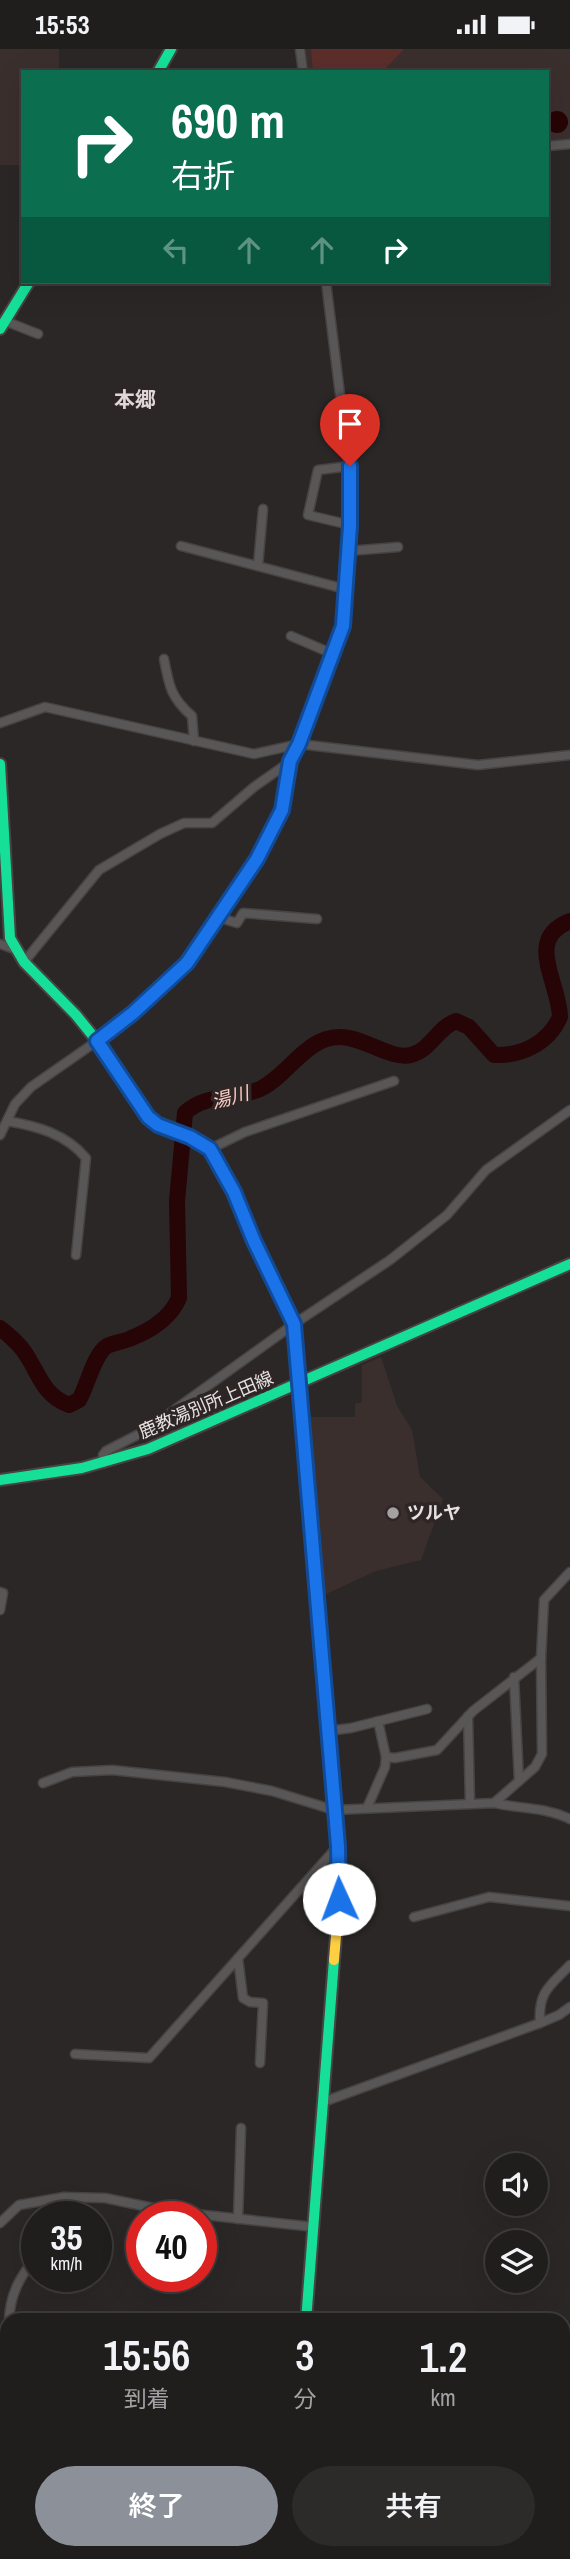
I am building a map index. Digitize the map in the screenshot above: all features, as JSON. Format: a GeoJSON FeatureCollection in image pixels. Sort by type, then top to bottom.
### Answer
{"type":"FeatureCollection","features":[{"type":"Feature","properties":{"kind":"street"},"geometry":{"type":"LineString","coordinates":[[159,70],[171,49]]}},
{"type":"Feature","properties":{"kind":"street"},"geometry":{"type":"LineString","coordinates":[[300,49],[303,70]]}},
{"type":"Feature","properties":{"kind":"street"},"geometry":{"type":"LineString","coordinates":[[549,145],[570,144]]}},
{"type":"Feature","properties":{"kind":"street"},"geometry":{"type":"LineString","coordinates":[[28,284],[3,325],[38,334]]}},
{"type":"Feature","properties":{"kind":"street"},"geometry":{"type":"LineString","coordinates":[[0,1135],[15,1104],[31,1087],[133,1013],[187,963],[257,859],[282,810],[290,761],[299,744],[343,626],[350,526],[350,466],[326,284]]}},
{"type":"Feature","properties":{"kind":"street"},"geometry":{"type":"LineString","coordinates":[[350,466],[318,470],[308,515],[350,526]]}},
{"type":"Feature","properties":{"kind":"street"},"geometry":{"type":"LineString","coordinates":[[258,566],[263,509]]}},
{"type":"Feature","properties":{"kind":"street"},"geometry":{"type":"LineString","coordinates":[[181,546],[345,589]]}},
{"type":"Feature","properties":{"kind":"street"},"geometry":{"type":"LineString","coordinates":[[348,551],[398,547]]}},
{"type":"Feature","properties":{"kind":"street"},"geometry":{"type":"LineString","coordinates":[[291,636],[333,654]]}},
{"type":"Feature","properties":{"kind":"street"},"geometry":{"type":"LineString","coordinates":[[163,659],[170,688],[178,704],[192,716],[194,741]]}},
{"type":"Feature","properties":{"kind":"street"},"geometry":{"type":"LineString","coordinates":[[0,723],[45,707],[254,754],[299,744],[478,765],[570,755]]}},
{"type":"Feature","properties":{"kind":"street"},"geometry":{"type":"LineString","coordinates":[[24,962],[99,870],[160,834],[184,824],[212,823],[290,761]]}},
{"type":"Feature","properties":{"kind":"street"},"geometry":{"type":"LineString","coordinates":[[0,764],[10,938],[24,962],[76,1014],[97,1041],[148,1117],[158,1125],[190,1137],[210,1149],[234,1192],[294,1324],[338,1846],[339,1899],[307,2313]]}},
{"type":"Feature","properties":{"kind":"street"},"geometry":{"type":"LineString","coordinates":[[217,918],[237,923],[243,913],[317,919]]}},
{"type":"Feature","properties":{"kind":"street"},"geometry":{"type":"LineString","coordinates":[[0,944],[17,950]]}},
{"type":"Feature","properties":{"kind":"street"},"geometry":{"type":"LineString","coordinates":[[210,1149],[245,1132],[394,1081]]}},
{"type":"Feature","properties":{"kind":"street"},"geometry":{"type":"LineString","coordinates":[[104,1464],[103,1455],[106,1451],[145,1431],[429,1231],[447,1216],[486,1170],[570,1110]]}},
{"type":"Feature","properties":{"kind":"street"},"geometry":{"type":"LineString","coordinates":[[7,1121],[36,1126],[74,1145],[86,1158],[76,1255]]}},
{"type":"Feature","properties":{"kind":"street","name":"鹿教湯別所上田線"},"geometry":{"type":"LineString","coordinates":[[0,1479],[104,1464],[148,1449],[570,1264]]}},
{"type":"Feature","properties":{"kind":"street"},"geometry":{"type":"LineString","coordinates":[[494,1803],[535,1767],[542,1754],[541,1658],[544,1600],[570,1572]]}},
{"type":"Feature","properties":{"kind":"street"},"geometry":{"type":"LineString","coordinates":[[0,1592],[4,1593],[0,1610]]}},
{"type":"Feature","properties":{"kind":"street"},"geometry":{"type":"LineString","coordinates":[[386,1758],[436,1750],[468,1716],[541,1658]]}},
{"type":"Feature","properties":{"kind":"street"},"geometry":{"type":"LineString","coordinates":[[514,1677],[519,1781]]}},
{"type":"Feature","properties":{"kind":"street"},"geometry":{"type":"LineString","coordinates":[[328,1731],[427,1709]]}},
{"type":"Feature","properties":{"kind":"street"},"geometry":{"type":"LineString","coordinates":[[468,1716],[470,1804]]}},
{"type":"Feature","properties":{"kind":"street"},"geometry":{"type":"LineString","coordinates":[[367,1808],[385,1767],[386,1758],[378,1721]]}},
{"type":"Feature","properties":{"kind":"street"},"geometry":{"type":"LineString","coordinates":[[43,1783],[72,1772],[111,1770],[225,1782],[272,1791],[334,1810],[494,1803],[518,1809],[552,1810],[570,1819]]}},
{"type":"Feature","properties":{"kind":"street"},"geometry":{"type":"LineString","coordinates":[[75,2054],[149,2058],[338,1846]]}},
{"type":"Feature","properties":{"kind":"street"},"geometry":{"type":"LineString","coordinates":[[414,1917],[489,1897],[570,1906]]}},
{"type":"Feature","properties":{"kind":"street"},"geometry":{"type":"LineString","coordinates":[[238,1958],[243,1998],[262,2003],[260,2063]]}},
{"type":"Feature","properties":{"kind":"street"},"geometry":{"type":"LineString","coordinates":[[540,2023],[539,2002],[570,1965]]}},
{"type":"Feature","properties":{"kind":"street"},"geometry":{"type":"LineString","coordinates":[[323,2102],[540,2023],[570,2007]]}},
{"type":"Feature","properties":{"kind":"street"},"geometry":{"type":"LineString","coordinates":[[239,2219],[241,2128]]}},
{"type":"Feature","properties":{"kind":"street"},"geometry":{"type":"LineString","coordinates":[[0,2223],[19,2205],[64,2197],[105,2197],[168,2211],[314,2227]]}},
{"type":"Feature","properties":{"kind":"street"},"geometry":{"type":"LineString","coordinates":[[64,2197],[64,2201]]}},
{"type":"Feature","properties":{"kind":"street"},"geometry":{"type":"LineString","coordinates":[[9,2313],[10,2300],[21,2276]]}},
{"type":"Feature","properties":{"kind":"shaded area"},"geometry":{"type":"Polygon","coordinates":[[[0,49],[59,49],[59,70],[21,70],[21,165],[0,165],[0,49]]]}},
{"type":"Feature","properties":{"kind":"shaded area"},"geometry":{"type":"Polygon","coordinates":[[[306,49],[570,49],[570,140],[549,141],[549,70],[308,70],[306,49]]]}},
{"type":"Feature","properties":{"kind":"shaded area"},"geometry":{"type":"Polygon","coordinates":[[[311,49],[404,49],[384,70],[313,70],[311,49]]]}},
{"type":"Feature","properties":{"kind":"shaded area"},"geometry":{"type":"Polygon","coordinates":[[[557,111],[565,114],[565,130],[557,133],[549,130],[549,114],[557,111]]]}},
{"type":"Feature","properties":{"kind":"shaded area"},"geometry":{"type":"Polygon","coordinates":[[[381,1357],[397,1406],[412,1430],[420,1477],[443,1499],[421,1560],[376,1571],[322,1596],[307,1417],[355,1417],[355,1404],[362,1402],[362,1365],[381,1357]]]}},
{"type":"Feature","properties":{"kind":"waterway","name":"湯川"},"geometry":{"type":"LineString","coordinates":[[0,1328],[22,1348],[48,1391],[69,1405],[79,1400],[102,1350],[152,1328],[165,1318],[179,1298],[177,1201],[185,1113],[202,1102],[260,1089],[307,1050],[327,1039],[348,1038],[394,1054],[411,1055],[424,1049],[449,1024],[456,1021],[469,1027],[494,1055],[524,1051],[533,1047],[548,1034],[560,1017],[546,950],[556,929],[570,921]]}},
{"type":"Feature","properties":{"kind":"traffic: fast"},"geometry":{"type":"LineString","coordinates":[[159,70],[171,49]]}},
{"type":"Feature","properties":{"kind":"traffic: fast"},"geometry":{"type":"LineString","coordinates":[[0,329],[28,284]]}},
{"type":"Feature","properties":{"kind":"traffic: fast"},"geometry":{"type":"LineString","coordinates":[[0,764],[10,938],[24,962],[76,1015],[97,1041],[147,1117],[210,1149],[234,1192],[294,1324],[319,1625]]}},
{"type":"Feature","properties":{"kind":"traffic: fast"},"geometry":{"type":"LineString","coordinates":[[0,1480],[82,1468],[148,1449],[570,1264]]}},
{"type":"Feature","properties":{"kind":"traffic: fast"},"geometry":{"type":"LineString","coordinates":[[307,2313],[334,1960]]}},
{"type":"Feature","properties":{"kind":"traffic: slow"},"geometry":{"type":"LineString","coordinates":[[319,1625],[338,1846],[339,1900],[334,1960]]}},
{"type":"Feature","properties":{"kind":"place","name":"ツルヤ"},"geometry":{"type":"Point","coordinates":[393,1513]}},
{"type":"Feature","properties":{"kind":"district","name":"本郷"},"geometry":{"type":"Point","coordinates":[135,400]}},
{"type":"Feature","properties":{"kind":"route"},"geometry":{"type":"LineString","coordinates":[[339,1899],[338,1846],[294,1324],[234,1192],[210,1149],[190,1137],[158,1125],[148,1117],[97,1041],[133,1013],[187,963],[257,859],[282,810],[290,761],[299,744],[343,626],[350,526],[350,466]]}}]}
